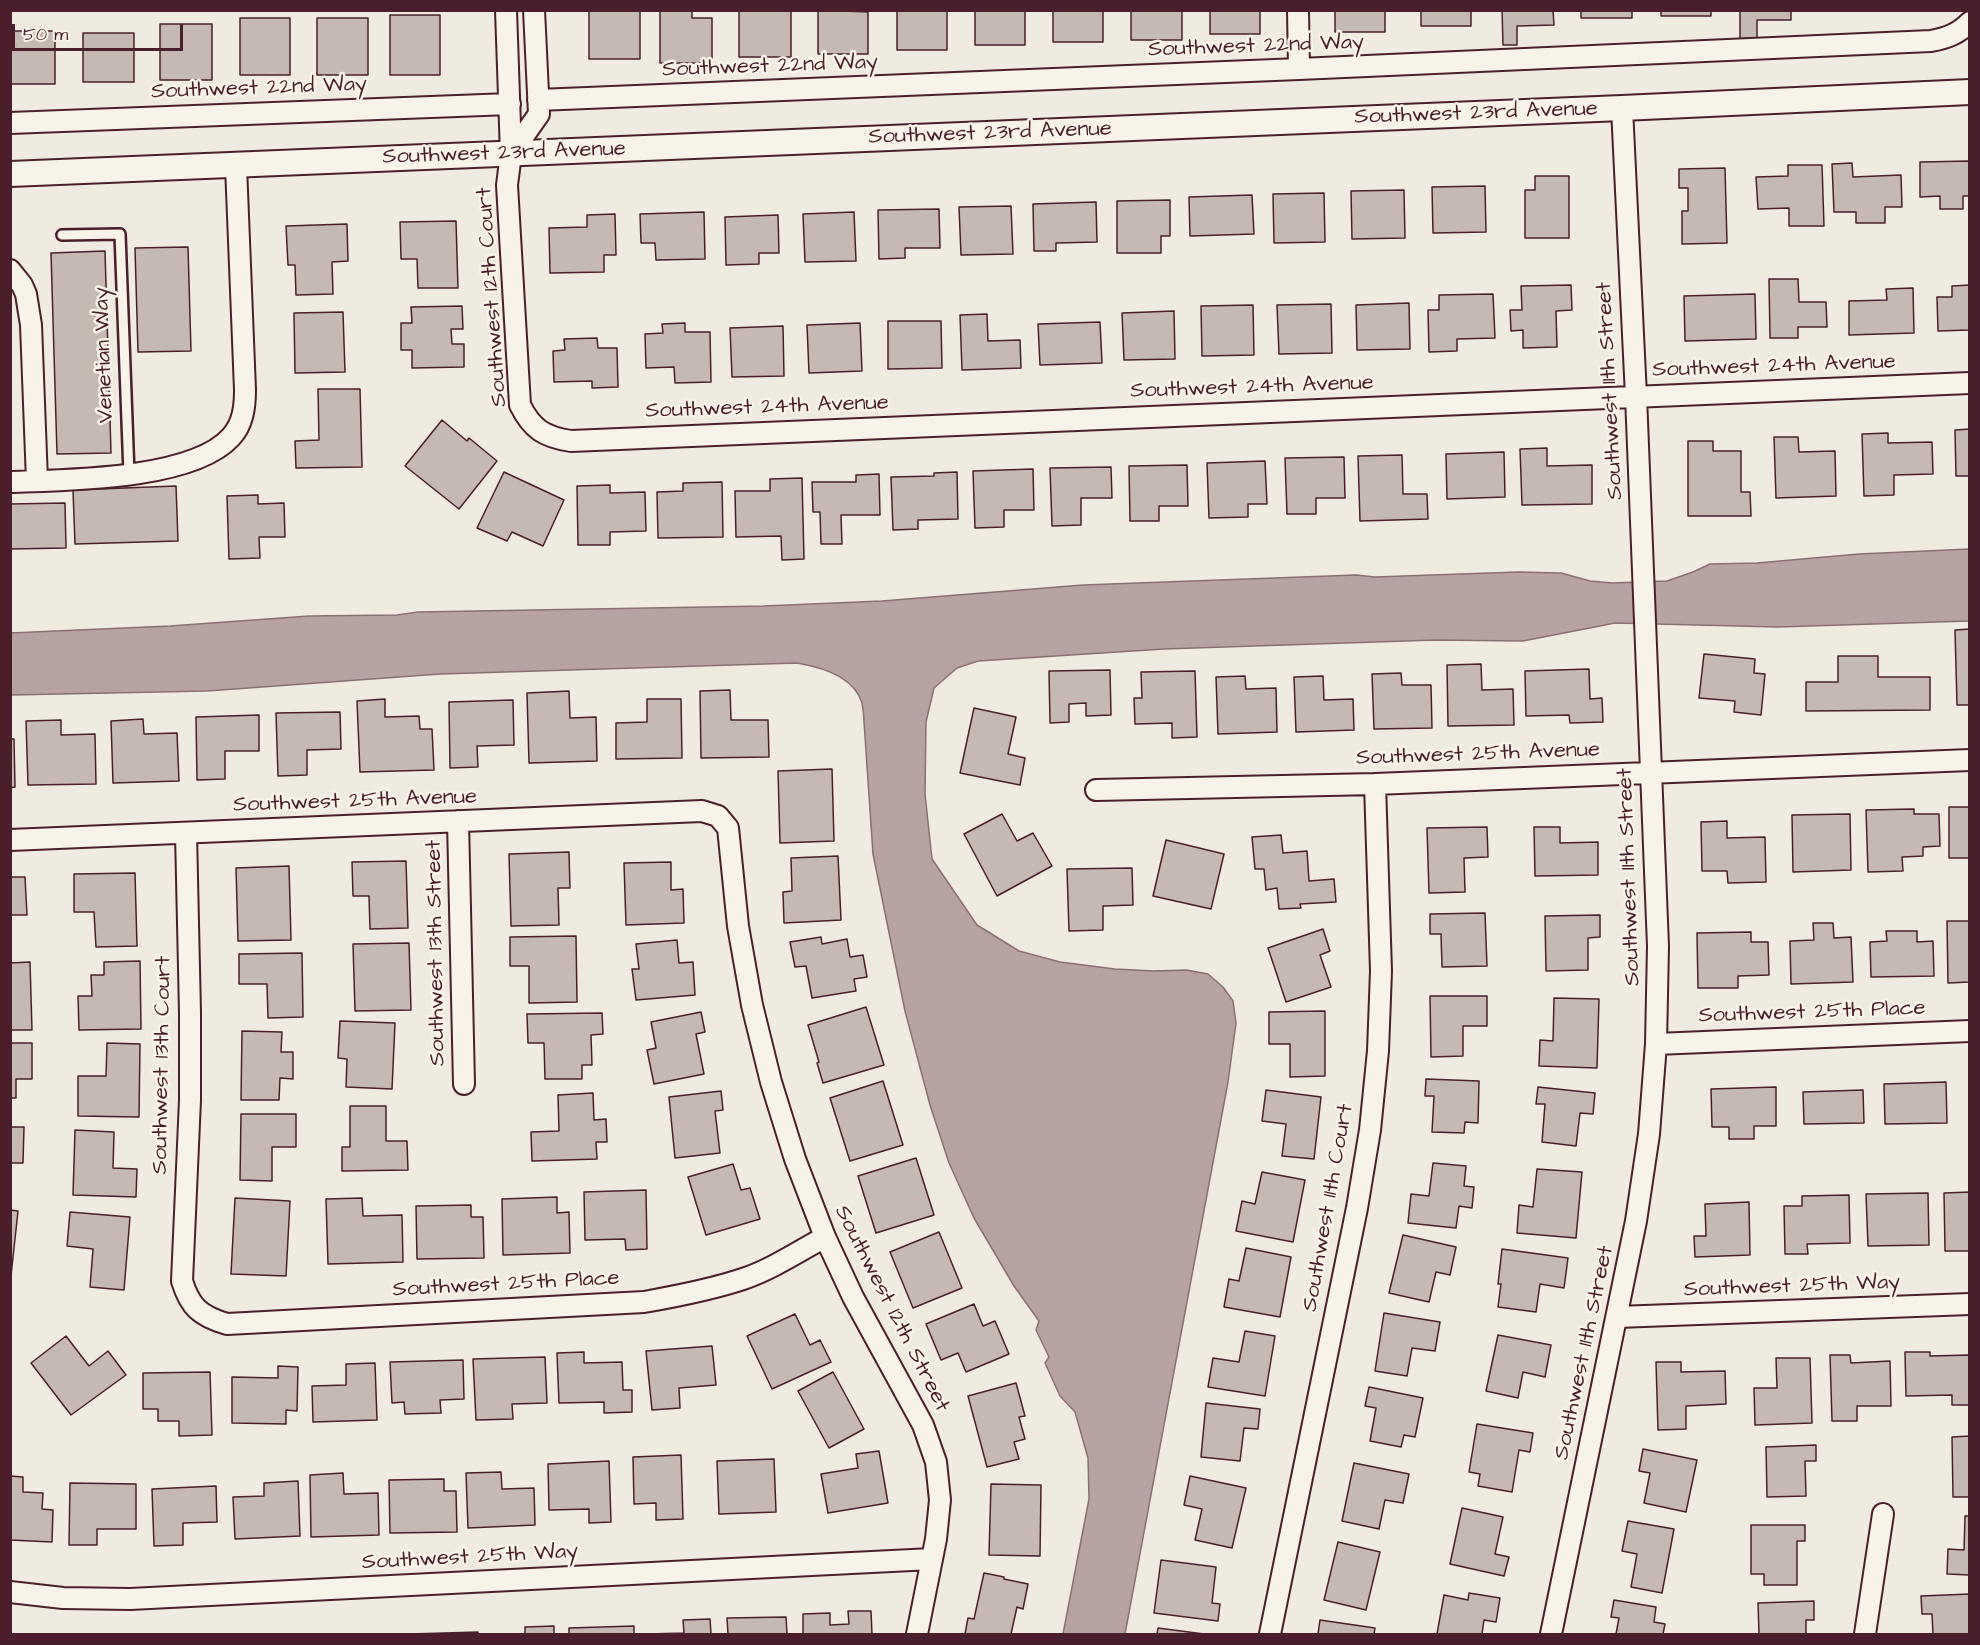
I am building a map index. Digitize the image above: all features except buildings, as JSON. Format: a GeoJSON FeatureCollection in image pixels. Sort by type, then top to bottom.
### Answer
{"type":"FeatureCollection","features":[{"type":"Feature","properties":{"kind":"street","name":"Southwest 12th Court"},"geometry":{"type":"LineString","coordinates":[[506,10],[511,154],[507,185],[520,405],[527,420],[539,431]]}},
{"type":"Feature","properties":{"kind":"street"},"geometry":{"type":"LineString","coordinates":[[511,154],[538,114],[534,10]]}},
{"type":"Feature","properties":{"kind":"street"},"geometry":{"type":"LineString","coordinates":[[1298,10],[1299,69]]}},
{"type":"Feature","properties":{"kind":"street","name":"Southwest 22nd Way"},"geometry":{"type":"LineString","coordinates":[[538,100],[1931,41],[1947,38],[1962,30],[1970,22]]}},
{"type":"Feature","properties":{"kind":"street","name":"Southwest 23rd Avenue"},"geometry":{"type":"LineString","coordinates":[[10,174],[1970,92]]}},
{"type":"Feature","properties":{"kind":"street","name":"Southwest 22nd Way"},"geometry":{"type":"LineString","coordinates":[[10,123],[510,104]]}},
{"type":"Feature","properties":{"kind":"street","name":"Southwest 11th Street"},"geometry":{"type":"LineString","coordinates":[[1551,1635],[1636,1221],[1647,1145],[1656,1044],[1658,946],[1622,108]]}},
{"type":"Feature","properties":{"kind":"street"},"geometry":{"type":"LineString","coordinates":[[10,482],[129,474],[194,461],[232,436],[239,424],[245,403],[236,166]]}},
{"type":"Feature","properties":{"kind":"street"},"geometry":{"type":"LineString","coordinates":[[10,270],[26,294],[30,316],[37,481]]}},
{"type":"Feature","properties":{"kind":"street","name":"Southwest 24th Avenue"},"geometry":{"type":"LineString","coordinates":[[539,431],[554,438],[571,441],[1970,383]]}},
{"type":"Feature","properties":{"kind":"street","name":"Southwest 25th Avenue"},"geometry":{"type":"LineString","coordinates":[[1096,790],[1375,784],[1970,760]]}},
{"type":"Feature","properties":{"kind":"street","name":"Southwest 11th Court"},"geometry":{"type":"LineString","coordinates":[[1269,1635],[1357,1209],[1370,1130],[1378,1051],[1382,971],[1375,784]]}},
{"type":"Feature","properties":{"kind":"street","name":"Southwest 25th Avenue"},"geometry":{"type":"LineString","coordinates":[[10,840],[702,811]]}},
{"type":"Feature","properties":{"kind":"street","name":"Southwest 12th Street"},"geometry":{"type":"LineString","coordinates":[[702,811],[718,816],[728,828],[738,926],[752,1005],[771,1082],[788,1137],[825,1237],[853,1297],[923,1425],[936,1462],[940,1500],[936,1539],[917,1635]]}},
{"type":"Feature","properties":{"kind":"street","name":"Southwest 13th Street"},"geometry":{"type":"LineString","coordinates":[[458,821],[464,1084]]}},
{"type":"Feature","properties":{"kind":"street","name":"Southwest 13th Court"},"geometry":{"type":"LineString","coordinates":[[186,833],[190,1100],[182,1281],[187,1297]]}},
{"type":"Feature","properties":{"kind":"street","name":"Southwest 25th Place"},"geometry":{"type":"LineString","coordinates":[[1656,1044],[1970,1031]]}},
{"type":"Feature","properties":{"kind":"street","name":"Southwest 25th Place"},"geometry":{"type":"LineString","coordinates":[[187,1297],[197,1310],[211,1319],[227,1324],[644,1302],[695,1293],[744,1278],[781,1262],[825,1237]]}},
{"type":"Feature","properties":{"kind":"street","name":"Southwest 25th Way"},"geometry":{"type":"LineString","coordinates":[[1617,1317],[1970,1304]]}},
{"type":"Feature","properties":{"kind":"street"},"geometry":{"type":"LineString","coordinates":[[1865,1635],[1883,1514]]}},
{"type":"Feature","properties":{"kind":"street","name":"Southwest 25th Way"},"geometry":{"type":"LineString","coordinates":[[10,1592],[63,1598],[130,1599],[932,1559]]}},
{"type":"Feature","properties":{"kind":"lane","name":"Venetian Way"},"geometry":{"type":"LineString","coordinates":[[62,235],[120,234],[129,474]]}},
{"type":"Feature","properties":{"kind":"shaded area"},"geometry":{"type":"Polygon","coordinates":[[[1970,549],[1969,621],[1778,627],[1615,623],[1523,641],[1436,640],[1164,649],[978,661],[957,668],[934,688],[926,722],[925,794],[932,859],[977,925],[1019,951],[1060,962],[1115,969],[1186,970],[1208,974],[1223,987],[1233,1001],[1236,1023],[1228,1082],[1125,1634],[1063,1634],[1089,1499],[1088,1458],[1075,1412],[1060,1396],[1045,1363],[1049,1357],[1036,1330],[1039,1321],[1014,1286],[974,1218],[949,1163],[930,1105],[905,1011],[873,854],[863,710],[858,694],[852,686],[836,674],[797,663],[440,674],[207,691],[11,695],[10,633],[170,626],[309,616],[397,615],[418,612],[764,606],[882,601],[1083,585],[1356,575],[1375,577],[1518,572],[1561,573],[1590,581],[1612,583],[1667,581],[1710,564],[1970,549]]]}}]}
